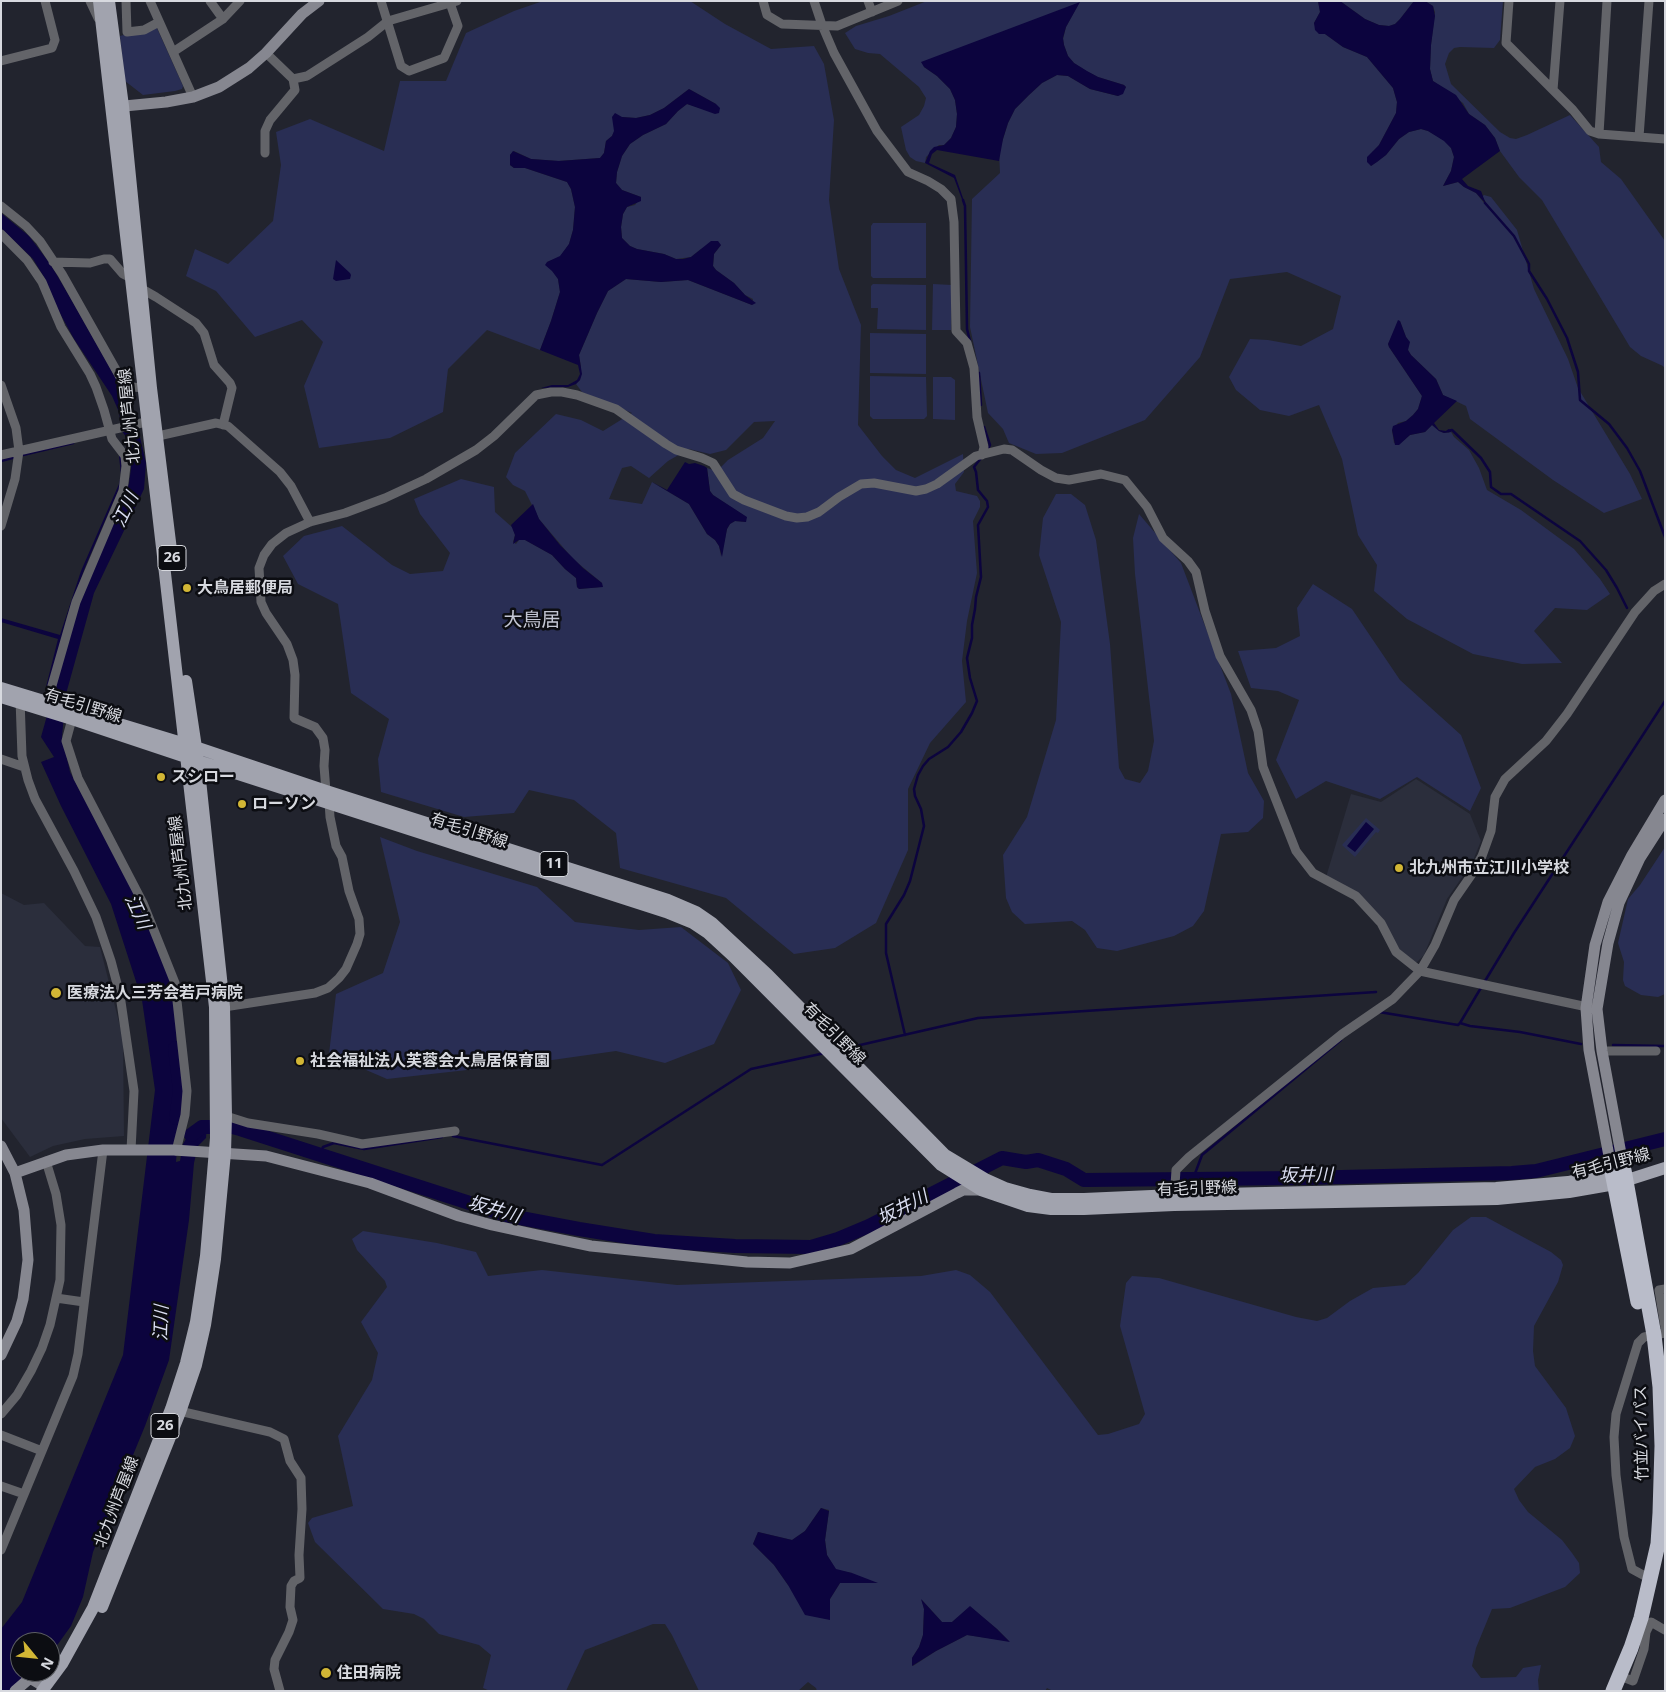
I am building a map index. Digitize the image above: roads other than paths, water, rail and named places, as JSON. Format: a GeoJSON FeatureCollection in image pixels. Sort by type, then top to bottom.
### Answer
{"type":"FeatureCollection","features":[{"type":"Feature","properties":{"kind":"highway","name":"竹並バイパス"},"geometry":{"type":"LineString","coordinates":[[1614,1691],[1642,1611],[1658,1544],[1662,1446],[1657,1333],[1617,1173]]}},
{"type":"Feature","properties":{"kind":"highway","name":"竹並バイパス"},"geometry":{"type":"LineString","coordinates":[[1604,1691],[1625,1640],[1643,1575],[1652,1512],[1654,1443],[1651,1390],[1657,1333]]}},
{"type":"Feature","properties":{"kind":"main road","name":"北九州芦屋線"},"geometry":{"type":"LineString","coordinates":[[47,1690],[68,1670],[107,1596],[176,1411],[196,1365],[205,1324],[215,1259],[214,1152],[221,1139],[222,1113],[224,1007],[191,752],[141,423],[147,388],[142,289],[118,107],[101,25],[99,1]]}},
{"type":"Feature","properties":{"kind":"main road","name":"北九州芦屋線"},"geometry":{"type":"LineString","coordinates":[[109,1],[114,44],[131,278],[147,388],[158,436],[185,671],[222,1113]]}},
{"type":"Feature","properties":{"kind":"main road","name":"有毛引野線"},"geometry":{"type":"LineString","coordinates":[[1,688],[22,700]]}},
{"type":"Feature","properties":{"kind":"main road","name":"有毛引野線"},"geometry":{"type":"LineString","coordinates":[[1,697],[22,700],[191,752],[327,797],[668,900],[696,912],[712,923],[738,946],[945,1155],[953,1167],[980,1185],[1051,1199],[1174,1196],[1497,1199],[1569,1192],[1617,1173],[1665,1160]]}},
{"type":"Feature","properties":{"kind":"main road","name":"有毛引野線"},"geometry":{"type":"LineString","coordinates":[[1617,1173],[1665,1168]]}},
{"type":"Feature","properties":{"kind":"street"},"geometry":{"type":"LineString","coordinates":[[1,61],[52,48],[55,40],[45,1]]}},
{"type":"Feature","properties":{"kind":"street"},"geometry":{"type":"LineString","coordinates":[[90,1],[101,25]]}},
{"type":"Feature","properties":{"kind":"street"},"geometry":{"type":"LineString","coordinates":[[114,44],[115,1]]}},
{"type":"Feature","properties":{"kind":"street"},"geometry":{"type":"LineString","coordinates":[[126,1],[127,32],[144,30],[159,22]]}},
{"type":"Feature","properties":{"kind":"street"},"geometry":{"type":"LineString","coordinates":[[150,1],[193,97]]}},
{"type":"Feature","properties":{"kind":"street"},"geometry":{"type":"LineString","coordinates":[[210,1],[223,19]]}},
{"type":"Feature","properties":{"kind":"street"},"geometry":{"type":"LineString","coordinates":[[173,52],[223,19],[240,1]]}},
{"type":"Feature","properties":{"kind":"street"},"geometry":{"type":"LineString","coordinates":[[118,107],[193,97],[219,87],[249,68],[266,53],[302,14],[319,1]]}},
{"type":"Feature","properties":{"kind":"street"},"geometry":{"type":"LineString","coordinates":[[293,79],[307,76],[368,37],[388,21],[454,2],[458,26],[444,58],[409,71],[402,66],[388,21],[381,1]]}},
{"type":"Feature","properties":{"kind":"street"},"geometry":{"type":"LineString","coordinates":[[763,1],[767,15],[782,24],[822,26],[837,26],[898,1]]}},
{"type":"Feature","properties":{"kind":"street"},"geometry":{"type":"LineString","coordinates":[[814,1],[822,26],[834,53],[882,138],[908,172],[941,189],[951,199],[954,222],[956,331],[967,343],[974,368],[977,417],[984,447],[982,455]]}},
{"type":"Feature","properties":{"kind":"street"},"geometry":{"type":"LineString","coordinates":[[868,1],[872,12]]}},
{"type":"Feature","properties":{"kind":"street"},"geometry":{"type":"LineString","coordinates":[[1509,1],[1506,43],[1553,90],[1590,131],[1598,134],[1665,139]]}},
{"type":"Feature","properties":{"kind":"street"},"geometry":{"type":"LineString","coordinates":[[1553,90],[1560,1]]}},
{"type":"Feature","properties":{"kind":"street"},"geometry":{"type":"LineString","coordinates":[[1598,134],[1608,1]]}},
{"type":"Feature","properties":{"kind":"street"},"geometry":{"type":"LineString","coordinates":[[1639,137],[1649,1]]}},
{"type":"Feature","properties":{"kind":"street"},"geometry":{"type":"LineString","coordinates":[[265,153],[265,131],[270,120],[295,90],[293,79],[266,53]]}},
{"type":"Feature","properties":{"kind":"street"},"geometry":{"type":"LineString","coordinates":[[1,206],[26,226],[40,241],[120,377],[130,387],[147,388]]}},
{"type":"Feature","properties":{"kind":"street"},"geometry":{"type":"LineString","coordinates":[[1,234],[27,260],[42,282],[61,327],[90,374],[104,410],[115,428],[112,439],[125,456],[126,466],[123,491],[76,602],[51,689]]}},
{"type":"Feature","properties":{"kind":"street"},"geometry":{"type":"LineString","coordinates":[[54,262],[90,263],[104,259],[110,260],[123,274],[131,278]]}},
{"type":"Feature","properties":{"kind":"street"},"geometry":{"type":"LineString","coordinates":[[142,289],[196,323],[204,333],[214,365],[230,383],[232,388],[223,425]]}},
{"type":"Feature","properties":{"kind":"street"},"geometry":{"type":"LineString","coordinates":[[1,385],[16,428],[19,451],[16,479],[1,526]]}},
{"type":"Feature","properties":{"kind":"street"},"geometry":{"type":"LineString","coordinates":[[224,1007],[315,993],[328,988],[346,969],[360,934],[359,919],[349,891],[342,857],[336,846],[330,817],[323,738],[315,727],[294,718],[295,675],[293,660],[287,644],[266,613],[262,602],[259,568],[264,554],[272,544],[286,533],[310,522],[345,513],[385,498],[426,479],[476,450],[494,436],[536,395],[543,392],[562,392],[577,395],[616,410],[676,450],[713,463],[733,494],[786,516],[797,518],[807,518],[819,512],[861,484],[874,483],[916,490],[926,489],[937,484],[976,456],[1004,449],[1012,450],[1056,478],[1069,480],[1101,474],[1125,480],[1147,507],[1163,538],[1188,561],[1196,572],[1220,656],[1251,710],[1258,731],[1263,766],[1296,851],[1312,873],[1356,896],[1381,924],[1396,952],[1420,971],[1591,1008]]}},
{"type":"Feature","properties":{"kind":"street"},"geometry":{"type":"LineString","coordinates":[[1,456],[141,423]]}},
{"type":"Feature","properties":{"kind":"street"},"geometry":{"type":"LineString","coordinates":[[158,436],[216,423],[228,426],[280,472],[291,486],[310,522]]}},
{"type":"Feature","properties":{"kind":"street"},"geometry":{"type":"LineString","coordinates":[[1174,1196],[1176,1170],[1189,1157],[1342,1034],[1393,999],[1420,971],[1436,945],[1454,900],[1482,856],[1491,832],[1495,797],[1505,779],[1546,741],[1567,714],[1635,612],[1654,591],[1665,584]]}},
{"type":"Feature","properties":{"kind":"street"},"geometry":{"type":"LineString","coordinates":[[22,700],[22,756],[24,767],[35,799],[74,871],[96,917],[111,961],[122,1005],[134,1091],[133,1150]]}},
{"type":"Feature","properties":{"kind":"street"},"geometry":{"type":"LineString","coordinates":[[68,715],[66,741],[78,778],[143,904],[175,983],[186,1091],[185,1115],[177,1151]]}},
{"type":"Feature","properties":{"kind":"street"},"geometry":{"type":"LineString","coordinates":[[1,759],[24,767]]}},
{"type":"Feature","properties":{"kind":"street"},"geometry":{"type":"LineString","coordinates":[[1617,1173],[1606,1145],[1589,1050],[1595,945],[1608,902],[1632,855],[1665,800]]}},
{"type":"Feature","properties":{"kind":"street"},"geometry":{"type":"LineString","coordinates":[[1617,1173],[1620,1149],[1602,1051],[1591,1008],[1619,903],[1640,858],[1665,819]]}},
{"type":"Feature","properties":{"kind":"street"},"geometry":{"type":"LineString","coordinates":[[1602,1051],[1656,1051]]}},
{"type":"Feature","properties":{"kind":"street"},"geometry":{"type":"LineString","coordinates":[[222,1113],[248,1124],[318,1134],[362,1144],[455,1131]]}},
{"type":"Feature","properties":{"kind":"street"},"geometry":{"type":"LineString","coordinates":[[1,1146],[15,1173],[27,1238],[27,1269],[23,1299],[17,1321],[1,1355]]}},
{"type":"Feature","properties":{"kind":"street"},"geometry":{"type":"LineString","coordinates":[[1,1550],[73,1376],[78,1354],[104,1150]]}},
{"type":"Feature","properties":{"kind":"street"},"geometry":{"type":"LineString","coordinates":[[15,1173],[66,1155],[104,1150],[214,1152],[266,1156],[370,1183],[460,1216],[492,1225],[591,1246],[747,1262],[790,1263],[850,1249],[957,1193],[980,1185]]}},
{"type":"Feature","properties":{"kind":"street"},"geometry":{"type":"LineString","coordinates":[[1,1414],[17,1395],[31,1371],[44,1340],[60,1280],[61,1225],[56,1194],[46,1161]]}},
{"type":"Feature","properties":{"kind":"street"},"geometry":{"type":"LineString","coordinates":[[1643,1575],[1632,1569],[1624,1537],[1616,1475],[1614,1437],[1616,1414],[1638,1343],[1657,1333],[1659,1290],[1665,1289]]}},
{"type":"Feature","properties":{"kind":"street"},"geometry":{"type":"LineString","coordinates":[[56,1298],[84,1302]]}},
{"type":"Feature","properties":{"kind":"street"},"geometry":{"type":"LineString","coordinates":[[176,1411],[270,1432],[284,1439],[290,1461],[301,1478],[300,1578],[290,1586],[289,1601],[293,1620],[275,1660],[274,1669],[280,1691]]}},
{"type":"Feature","properties":{"kind":"street"},"geometry":{"type":"LineString","coordinates":[[1,1435],[42,1451]]}},
{"type":"Feature","properties":{"kind":"street"},"geometry":{"type":"LineString","coordinates":[[1,1486],[24,1494]]}},
{"type":"Feature","properties":{"kind":"street"},"geometry":{"type":"LineString","coordinates":[[1620,1676],[1632,1681],[1644,1649],[1646,1632],[1650,1622],[1665,1630]]}},
{"type":"Feature","properties":{"kind":"street"},"geometry":{"type":"LineString","coordinates":[[15,1691],[30,1678],[47,1690]]}},
{"type":"Feature","properties":{"kind":"water"},"geometry":{"type":"Polygon","coordinates":[[[1318,1],[1340,1],[1365,19],[1379,25],[1389,26],[1395,24],[1400,19],[1414,1],[1425,1],[1433,6],[1435,16],[1430,69],[1433,81],[1456,95],[1469,114],[1485,125],[1495,138],[1500,151],[1462,179],[1468,186],[1481,191],[1486,204],[1476,193],[1458,182],[1443,186],[1451,171],[1454,157],[1451,148],[1444,141],[1428,131],[1421,129],[1409,132],[1399,139],[1386,155],[1377,162],[1371,166],[1367,162],[1367,157],[1379,145],[1396,113],[1397,102],[1393,88],[1367,57],[1343,47],[1325,34],[1319,34],[1315,30],[1314,23],[1320,12],[1318,1]]]}},
{"type":"Feature","properties":{"kind":"water"},"geometry":{"type":"Polygon","coordinates":[[[1080,2],[1066,27],[1063,38],[1068,56],[1074,63],[1098,77],[1124,85],[1126,87],[1123,94],[1118,96],[1090,89],[1068,76],[1057,75],[1042,83],[1015,109],[1003,139],[999,161],[937,150],[932,154],[929,163],[955,175],[963,202],[954,178],[925,163],[930,151],[934,147],[944,145],[951,138],[956,127],[957,114],[955,100],[950,89],[937,76],[924,67],[921,62],[1080,2]]]}},
{"type":"Feature","properties":{"kind":"water"},"geometry":{"type":"Polygon","coordinates":[[[689,89],[716,104],[720,108],[719,113],[715,114],[687,104],[666,124],[643,135],[630,144],[622,156],[616,183],[622,190],[641,197],[641,201],[627,207],[623,214],[622,238],[630,246],[637,249],[664,254],[676,259],[691,257],[711,241],[718,241],[721,245],[714,254],[713,266],[756,303],[752,305],[688,280],[661,282],[626,279],[608,291],[597,313],[579,355],[582,374],[580,380],[568,387],[541,388],[552,385],[568,385],[577,380],[580,374],[578,365],[540,350],[560,292],[558,279],[545,265],[547,262],[560,256],[569,244],[573,230],[575,207],[571,189],[567,182],[525,168],[514,168],[510,165],[510,155],[513,151],[531,159],[559,161],[600,158],[604,153],[606,141],[612,136],[614,131],[612,117],[615,113],[622,117],[636,118],[650,115],[664,108],[689,89]]]}},
{"type":"Feature","properties":{"kind":"water"},"geometry":{"type":"Polygon","coordinates":[[[1,213],[29,236],[51,265],[122,389],[135,416],[146,463],[144,489],[94,593],[66,694],[62,736],[70,772],[143,910],[170,980],[176,1023],[179,1122],[176,1162],[180,1161],[183,1144],[195,1124],[207,1122],[206,1138],[198,1146],[194,1163],[189,1220],[169,1360],[145,1426],[93,1552],[83,1597],[71,1626],[60,1641],[60,1632],[10,1632],[10,1682],[18,1682],[9,1691],[1,1691],[1,1629],[22,1602],[123,1355],[155,1090],[142,1000],[111,904],[61,806],[41,762],[54,757],[41,737],[55,687],[61,639],[48,687],[46,687],[58,639],[1,622],[1,618],[60,635],[81,571],[121,476],[120,486],[86,565],[67,616],[62,636],[129,483],[131,445],[122,431],[119,412],[112,396],[74,339],[56,306],[44,277],[33,259],[1,228],[1,213]]]}},
{"type":"Feature","properties":{"kind":"water"},"geometry":{"type":"Polygon","coordinates":[[[336,260],[350,273],[350,279],[336,281],[333,279],[336,260]]]}},
{"type":"Feature","properties":{"kind":"water"},"geometry":{"type":"Polygon","coordinates":[[[1398,320],[1410,342],[1408,350],[1411,355],[1436,379],[1443,395],[1457,401],[1434,423],[1439,430],[1446,431],[1449,429],[1451,432],[1444,433],[1439,431],[1432,425],[1425,432],[1410,435],[1399,445],[1395,445],[1393,426],[1406,421],[1413,415],[1418,409],[1422,396],[1388,344],[1398,320]]]}},
{"type":"Feature","properties":{"kind":"water"},"geometry":{"type":"Polygon","coordinates":[[[119,456],[121,456],[122,460],[121,474],[119,456]]]}},
{"type":"Feature","properties":{"kind":"water"},"geometry":{"type":"Polygon","coordinates":[[[685,462],[689,464],[695,463],[707,468],[710,491],[713,495],[747,517],[746,522],[735,521],[730,524],[727,529],[722,557],[719,546],[707,534],[689,504],[652,482],[667,490],[685,462]]]}},
{"type":"Feature","properties":{"kind":"water"},"geometry":{"type":"Polygon","coordinates":[[[533,504],[539,519],[560,545],[583,568],[602,583],[603,587],[579,589],[576,578],[552,555],[525,540],[519,540],[513,544],[515,535],[511,525],[533,504]]]}},
{"type":"Feature","properties":{"kind":"water"},"geometry":{"type":"Polygon","coordinates":[[[1366,822],[1374,829],[1355,852],[1347,846],[1366,822]]]}},
{"type":"Feature","properties":{"kind":"water"},"geometry":{"type":"Polygon","coordinates":[[[821,1508],[829,1511],[825,1540],[827,1555],[836,1569],[878,1583],[840,1583],[830,1599],[830,1620],[805,1615],[774,1565],[753,1544],[758,1532],[792,1540],[805,1531],[821,1508]]]}},
{"type":"Feature","properties":{"kind":"water"},"geometry":{"type":"Polygon","coordinates":[[[921,1599],[942,1622],[952,1622],[970,1606],[1010,1642],[967,1635],[912,1666],[912,1658],[919,1647],[923,1635],[924,1609],[921,1599]]]}},
{"type":"Feature","properties":{"kind":"waterway"},"geometry":{"type":"LineString","coordinates":[[963,200],[965,206],[967,329],[970,341]]}},
{"type":"Feature","properties":{"kind":"waterway"},"geometry":{"type":"LineString","coordinates":[[1485,203],[1514,236],[1529,264],[1529,271],[1547,299],[1567,338],[1578,372],[1580,400],[1609,424],[1627,448],[1640,471],[1665,537]]}},
{"type":"Feature","properties":{"kind":"waterway"},"geometry":{"type":"LineString","coordinates":[[979,373],[981,405]]}},
{"type":"Feature","properties":{"kind":"waterway"},"geometry":{"type":"LineString","coordinates":[[984,427],[990,445],[987,450]]}},
{"type":"Feature","properties":{"kind":"waterway"},"geometry":{"type":"LineString","coordinates":[[1448,431],[1452,430],[1481,458],[1490,472],[1491,487],[1501,494],[1511,494],[1580,541],[1606,570],[1627,608]]}},
{"type":"Feature","properties":{"kind":"waterway"},"geometry":{"type":"LineString","coordinates":[[23,455],[73,443]]}},
{"type":"Feature","properties":{"kind":"waterway"},"geometry":{"type":"LineString","coordinates":[[1,461],[16,457]]}},
{"type":"Feature","properties":{"kind":"waterway"},"geometry":{"type":"LineString","coordinates":[[905,1035],[886,953],[886,924],[904,895],[910,881],[924,826],[921,809],[914,789],[918,775],[929,759],[948,747],[961,732],[977,701],[970,678],[967,658],[972,638],[976,597],[981,577],[978,525],[988,507],[987,501],[978,490],[974,467],[981,458]]}},
{"type":"Feature","properties":{"kind":"waterway"},"geometry":{"type":"LineString","coordinates":[[1485,981],[1514,933],[1665,701]]}},
{"type":"Feature","properties":{"kind":"waterway"},"geometry":{"type":"LineString","coordinates":[[1460,1023],[1482,986]]}},
{"type":"Feature","properties":{"kind":"waterway"},"geometry":{"type":"LineString","coordinates":[[847,1048],[978,1018],[1376,992]]}},
{"type":"Feature","properties":{"kind":"waterway"},"geometry":{"type":"LineString","coordinates":[[1379,1012],[1458,1025],[1460,1023],[1520,1032],[1581,1044]]}},
{"type":"Feature","properties":{"kind":"waterway"},"geometry":{"type":"LineString","coordinates":[[1193,1179],[1202,1155],[1341,1040]]}},
{"type":"Feature","properties":{"kind":"waterway"},"geometry":{"type":"LineString","coordinates":[[1613,1045],[1665,1046]]}},
{"type":"Feature","properties":{"kind":"waterway","name":"江川"},"geometry":{"type":"LineString","coordinates":[[175,1048],[180,1091],[176,1118]]}},
{"type":"Feature","properties":{"kind":"waterway"},"geometry":{"type":"LineString","coordinates":[[453,1136],[602,1165],[751,1069],[825,1053]]}},
{"type":"Feature","properties":{"kind":"waterway","name":"坂井川"},"geometry":{"type":"LineString","coordinates":[[191,1135],[202,1127],[232,1127],[510,1216],[579,1229],[654,1241],[735,1246],[811,1247],[838,1239],[869,1226],[1002,1158],[1026,1162],[1038,1160],[1066,1169],[1084,1180],[1299,1178],[1512,1173],[1536,1171],[1665,1139]]}},
{"type":"Feature","properties":{"kind":"waterway"},"geometry":{"type":"LineString","coordinates":[[320,1155],[323,1147],[334,1143],[364,1149],[442,1137]]}},
{"type":"Feature","properties":{"kind":"place","name":"大鳥居郵便局"},"geometry":{"type":"Point","coordinates":[187,588]}},
{"type":"Feature","properties":{"kind":"place","name":"スシロー"},"geometry":{"type":"Point","coordinates":[161,777]}},
{"type":"Feature","properties":{"kind":"place","name":"ローソン"},"geometry":{"type":"Point","coordinates":[242,804]}},
{"type":"Feature","properties":{"kind":"place","name":"北九州市立江川小学校"},"geometry":{"type":"Point","coordinates":[1399,868]}},
{"type":"Feature","properties":{"kind":"place","name":"医療法人三芳会若戸病院"},"geometry":{"type":"Point","coordinates":[56,993]}},
{"type":"Feature","properties":{"kind":"place","name":"社会福祉法人芙蓉会大鳥居保育園"},"geometry":{"type":"Point","coordinates":[300,1061]}},
{"type":"Feature","properties":{"kind":"place","name":"住田病院"},"geometry":{"type":"Point","coordinates":[326,1673]}},
{"type":"Feature","properties":{"kind":"district","name":"大鳥居"},"geometry":{"type":"Point","coordinates":[532,621]}}]}
